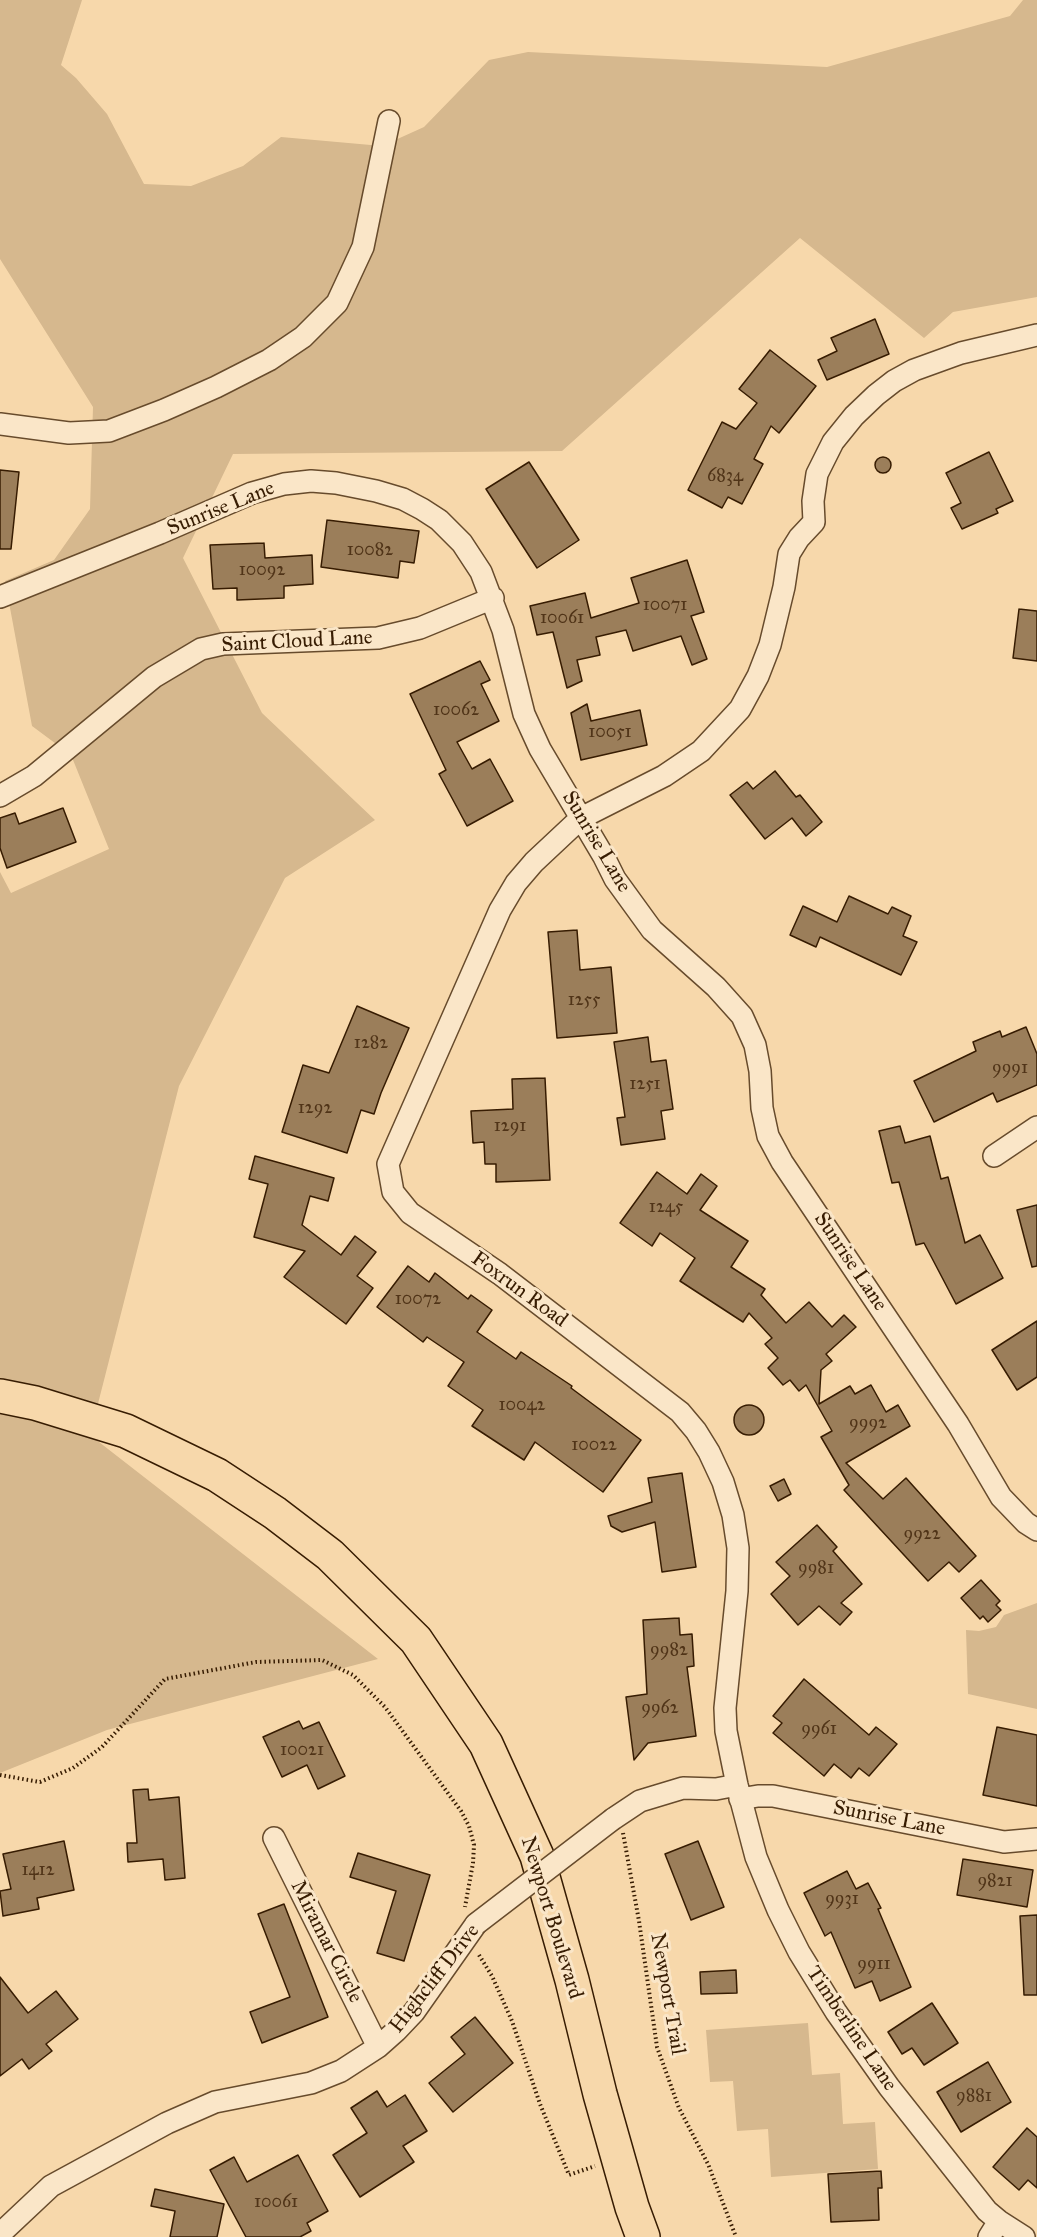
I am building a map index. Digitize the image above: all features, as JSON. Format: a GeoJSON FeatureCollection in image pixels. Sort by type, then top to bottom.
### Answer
{"type":"FeatureCollection","features":[{"type":"Feature","properties":{"kind":"main road","name":"Newport Boulevard"},"geometry":{"type":"LineString","coordinates":[[0,1396],[35,1402],[126,1431],[217,1475],[275,1513],[330,1555],[416,1641],[486,1744],[537,1856],[618,2157],[643,2237]]}},
{"type":"Feature","properties":{"kind":"street"},"geometry":{"type":"LineString","coordinates":[[0,424],[69,433],[109,431],[216,387],[269,360],[303,337],[337,303],[363,247],[389,122]]}},
{"type":"Feature","properties":{"kind":"street","name":"Foxrun Road"},"geometry":{"type":"LineString","coordinates":[[739,1792],[726,1731],[725,1707],[737,1591],[738,1548],[733,1515],[723,1482],[709,1452],[696,1431],[680,1412],[500,1274],[410,1213],[393,1192],[388,1164],[500,910],[516,883],[534,862],[581,818],[664,776],[700,751],[740,709],[758,676],[770,645],[784,587],[789,554],[814,522],[813,501],[817,474],[833,442],[854,416],[894,381],[914,370],[961,353],[1037,334]]}},
{"type":"Feature","properties":{"kind":"street","name":"Sunrise Lane"},"geometry":{"type":"LineString","coordinates":[[0,597],[160,533],[252,493],[284,484],[311,481],[336,483],[376,491],[422,508],[440,520],[462,543],[481,572],[493,598],[503,630],[524,714],[540,749],[615,879],[652,930],[716,987],[741,1016],[755,1045],[760,1071],[762,1108],[768,1136],[782,1162],[958,1424],[1001,1497],[1026,1523],[1037,1530]]}},
{"type":"Feature","properties":{"kind":"street","name":"Saint Cloud Lane"},"geometry":{"type":"LineString","coordinates":[[0,796],[34,776],[154,677],[201,650],[223,644],[378,638],[420,628],[493,598]]}},
{"type":"Feature","properties":{"kind":"street"},"geometry":{"type":"LineString","coordinates":[[994,1156],[1037,1127]]}},
{"type":"Feature","properties":{"kind":"street","name":"Highcliff Drive"},"geometry":{"type":"LineString","coordinates":[[0,2234],[51,2187],[167,2123],[215,2102],[311,2083],[341,2071],[378,2047],[414,2012],[472,1929],[616,1817],[640,1801],[683,1788],[739,1792]]}},
{"type":"Feature","properties":{"kind":"street","name":"Sunrise Lane"},"geometry":{"type":"LineString","coordinates":[[739,1792],[773,1796],[1004,1842],[1037,1839]]}},
{"type":"Feature","properties":{"kind":"street","name":"Timberline Lane"},"geometry":{"type":"LineString","coordinates":[[739,1792],[756,1857],[778,1910],[799,1952],[836,2012],[889,2087],[987,2211],[994,2229],[1020,2236]]}},
{"type":"Feature","properties":{"kind":"street","name":"Miramar Circle"},"geometry":{"type":"LineString","coordinates":[[274,1838],[378,2047]]}},
{"type":"Feature","properties":{"kind":"path"},"geometry":{"type":"LineString","coordinates":[[0,1775],[40,1782],[73,1768],[102,1747],[165,1679],[256,1662],[322,1660],[353,1676],[385,1707],[461,1811],[469,1826],[474,1845],[473,1863],[462,1920],[472,1929],[512,2021],[540,2104],[569,2175],[618,2157]]}},
{"type":"Feature","properties":{"kind":"path","name":"Newport Trail"},"geometry":{"type":"LineString","coordinates":[[616,1817],[639,1921],[657,2047],[680,2108],[708,2164],[736,2237]]}},
{"type":"Feature","properties":{"kind":"shaded area"},"geometry":{"type":"Polygon","coordinates":[[[0,0],[82,0],[61,65],[76,78],[107,114],[144,184],[191,186],[243,166],[281,137],[382,146],[424,127],[489,60],[528,52],[827,67],[1010,16],[1023,0],[1037,0],[1037,297],[953,312],[924,338],[800,238],[562,451],[233,454],[183,558],[262,713],[375,820],[285,878],[179,1086],[90,1435],[378,1659],[107,1730],[0,1773],[0,872],[11,893],[109,849],[71,755],[32,726],[5,581],[54,560],[90,509],[93,407],[0,259],[0,0]]]}},
{"type":"Feature","properties":{"kind":"shaded area"},"geometry":{"type":"Polygon","coordinates":[[[1037,1603],[1037,1709],[968,1694],[966,1630],[979,1631],[996,1627],[1004,1615],[1037,1603]]]}},
{"type":"Feature","properties":{"kind":"shaded area"},"geometry":{"type":"Polygon","coordinates":[[[808,2023],[812,2075],[840,2073],[843,2124],[875,2122],[878,2169],[771,2177],[768,2129],[737,2131],[733,2081],[710,2082],[706,2030],[808,2023]]]}},
{"type":"Feature","properties":{"kind":"building"},"geometry":{"type":"Polygon","coordinates":[[[875,319],[889,354],[827,380],[818,360],[837,351],[831,338],[875,319]]]}},
{"type":"Feature","properties":{"kind":"building"},"geometry":{"type":"Polygon","coordinates":[[[770,350],[816,386],[779,433],[771,426],[754,459],[763,464],[742,504],[728,497],[722,508],[688,490],[722,422],[736,429],[757,403],[739,389],[770,350]]]}},
{"type":"Feature","properties":{"kind":"building"},"geometry":{"type":"Polygon","coordinates":[[[989,452],[1013,501],[996,509],[998,513],[962,529],[951,508],[961,503],[946,473],[989,452]]]}},
{"type":"Feature","properties":{"kind":"building"},"geometry":{"type":"Polygon","coordinates":[[[880,457],[886,457],[891,465],[889,471],[880,473],[875,468],[875,462],[880,457]]]}},
{"type":"Feature","properties":{"kind":"building"},"geometry":{"type":"Polygon","coordinates":[[[529,462],[579,540],[537,568],[486,489],[529,462]]]}},
{"type":"Feature","properties":{"kind":"building"},"geometry":{"type":"Polygon","coordinates":[[[0,470],[19,472],[11,549],[0,549],[0,470]]]}},
{"type":"Feature","properties":{"kind":"building"},"geometry":{"type":"Polygon","coordinates":[[[327,520],[419,531],[414,563],[400,561],[398,578],[321,567],[327,520]]]}},
{"type":"Feature","properties":{"kind":"building"},"geometry":{"type":"Polygon","coordinates":[[[264,543],[265,558],[312,555],[313,584],[284,586],[284,598],[237,600],[237,588],[213,589],[210,545],[264,543]]]}},
{"type":"Feature","properties":{"kind":"building"},"geometry":{"type":"Polygon","coordinates":[[[687,560],[704,612],[691,616],[707,659],[692,665],[681,636],[633,651],[626,630],[596,637],[600,655],[577,660],[582,681],[567,688],[553,632],[537,635],[530,606],[585,593],[591,618],[639,603],[631,578],[687,560]]]}},
{"type":"Feature","properties":{"kind":"building"},"geometry":{"type":"Polygon","coordinates":[[[1019,609],[1037,611],[1037,661],[1013,658],[1019,609]]]}},
{"type":"Feature","properties":{"kind":"building"},"geometry":{"type":"Polygon","coordinates":[[[480,661],[490,680],[481,684],[499,721],[457,742],[472,769],[490,759],[513,801],[467,826],[439,774],[446,770],[410,694],[480,661]]]}},
{"type":"Feature","properties":{"kind":"building"},"geometry":{"type":"Polygon","coordinates":[[[587,704],[591,721],[640,710],[647,745],[581,760],[571,713],[587,704]]]}},
{"type":"Feature","properties":{"kind":"building"},"geometry":{"type":"Polygon","coordinates":[[[775,771],[796,797],[800,795],[822,822],[806,836],[792,818],[765,839],[730,795],[747,782],[753,789],[775,771]]]}},
{"type":"Feature","properties":{"kind":"building"},"geometry":{"type":"Polygon","coordinates":[[[63,808],[76,842],[7,868],[0,848],[0,818],[15,813],[19,824],[63,808]]]}},
{"type":"Feature","properties":{"kind":"building"},"geometry":{"type":"Polygon","coordinates":[[[849,896],[888,914],[892,907],[911,916],[903,936],[917,942],[901,975],[820,937],[816,947],[790,935],[803,906],[837,922],[849,896]]]}},
{"type":"Feature","properties":{"kind":"building"},"geometry":{"type":"Polygon","coordinates":[[[577,930],[580,970],[611,967],[617,1033],[557,1038],[548,932],[577,930]]]}},
{"type":"Feature","properties":{"kind":"building"},"geometry":{"type":"Polygon","coordinates":[[[357,1006],[409,1028],[374,1114],[361,1110],[347,1153],[282,1132],[303,1065],[329,1073],[357,1006]]]}},
{"type":"Feature","properties":{"kind":"building"},"geometry":{"type":"Polygon","coordinates":[[[1026,1027],[1037,1054],[1037,1085],[997,1102],[993,1093],[934,1122],[914,1081],[976,1051],[973,1042],[1000,1031],[1002,1037],[1026,1027]]]}},
{"type":"Feature","properties":{"kind":"building"},"geometry":{"type":"Polygon","coordinates":[[[648,1037],[651,1062],[666,1060],[673,1109],[661,1111],[665,1139],[621,1145],[617,1118],[625,1117],[614,1042],[648,1037]]]}},
{"type":"Feature","properties":{"kind":"building"},"geometry":{"type":"Polygon","coordinates":[[[545,1078],[550,1180],[496,1182],[496,1164],[485,1164],[484,1142],[473,1143],[471,1111],[513,1109],[512,1079],[545,1078]]]}},
{"type":"Feature","properties":{"kind":"building"},"geometry":{"type":"Polygon","coordinates":[[[900,1126],[905,1143],[930,1136],[941,1179],[948,1177],[965,1243],[980,1235],[1003,1278],[956,1304],[924,1243],[916,1245],[899,1182],[892,1183],[879,1131],[900,1126]]]}},
{"type":"Feature","properties":{"kind":"building"},"geometry":{"type":"Polygon","coordinates":[[[255,1156],[334,1178],[328,1201],[310,1196],[302,1225],[341,1255],[355,1236],[376,1252],[357,1276],[373,1288],[346,1324],[284,1277],[305,1251],[254,1237],[268,1184],[249,1179],[255,1156]]]}},
{"type":"Feature","properties":{"kind":"building"},"geometry":{"type":"Polygon","coordinates":[[[657,1172],[687,1194],[701,1174],[717,1186],[700,1210],[748,1241],[731,1267],[765,1289],[761,1295],[786,1323],[809,1302],[832,1327],[844,1315],[856,1327],[826,1354],[832,1361],[821,1370],[819,1404],[850,1386],[855,1394],[871,1385],[886,1412],[898,1405],[910,1426],[846,1463],[883,1499],[906,1478],[976,1556],[959,1572],[949,1562],[928,1581],[844,1490],[849,1485],[821,1437],[832,1431],[806,1385],[799,1391],[790,1380],[783,1385],[768,1368],[778,1358],[765,1344],[772,1338],[749,1313],[743,1322],[680,1281],[695,1258],[660,1233],[652,1246],[620,1223],[657,1172]]]}},
{"type":"Feature","properties":{"kind":"building"},"geometry":{"type":"Polygon","coordinates":[[[1037,1205],[1037,1266],[1032,1267],[1017,1210],[1037,1205]]]}},
{"type":"Feature","properties":{"kind":"building"},"geometry":{"type":"Polygon","coordinates":[[[408,1266],[429,1282],[435,1273],[468,1299],[471,1295],[492,1310],[477,1332],[516,1359],[521,1352],[572,1386],[571,1388],[641,1440],[603,1492],[535,1442],[524,1460],[472,1426],[483,1410],[448,1386],[464,1362],[427,1337],[423,1342],[377,1307],[408,1266]]]}},
{"type":"Feature","properties":{"kind":"building"},"geometry":{"type":"Polygon","coordinates":[[[1037,1321],[1037,1377],[1017,1390],[992,1350],[1037,1321]]]}},
{"type":"Feature","properties":{"kind":"building"},"geometry":{"type":"Polygon","coordinates":[[[749,1405],[760,1409],[764,1420],[760,1431],[749,1435],[738,1431],[734,1420],[738,1409],[749,1405]]]}},
{"type":"Feature","properties":{"kind":"building"},"geometry":{"type":"Polygon","coordinates":[[[682,1473],[696,1567],[662,1572],[655,1522],[622,1532],[611,1526],[608,1516],[652,1502],[648,1478],[682,1473]]]}},
{"type":"Feature","properties":{"kind":"building"},"geometry":{"type":"Polygon","coordinates":[[[784,1479],[791,1494],[778,1501],[770,1486],[784,1479]]]}},
{"type":"Feature","properties":{"kind":"building"},"geometry":{"type":"Polygon","coordinates":[[[817,1525],[837,1547],[833,1551],[862,1584],[841,1603],[852,1612],[840,1625],[819,1606],[798,1625],[771,1594],[790,1576],[776,1562],[817,1525]]]}},
{"type":"Feature","properties":{"kind":"building"},"geometry":{"type":"Polygon","coordinates":[[[981,1580],[1000,1601],[996,1605],[1001,1610],[988,1622],[983,1616],[980,1619],[961,1598],[981,1580]]]}},
{"type":"Feature","properties":{"kind":"building"},"geometry":{"type":"Polygon","coordinates":[[[679,1618],[680,1635],[692,1634],[694,1666],[687,1667],[696,1736],[648,1743],[634,1760],[626,1697],[647,1694],[643,1620],[679,1618]]]}},
{"type":"Feature","properties":{"kind":"building"},"geometry":{"type":"Polygon","coordinates":[[[804,1679],[869,1735],[876,1727],[897,1744],[869,1776],[859,1768],[851,1778],[834,1764],[824,1776],[773,1733],[782,1723],[773,1716],[804,1679]]]}},
{"type":"Feature","properties":{"kind":"building"},"geometry":{"type":"Polygon","coordinates":[[[299,1721],[303,1729],[319,1722],[345,1776],[318,1789],[307,1765],[282,1777],[263,1737],[299,1721]]]}},
{"type":"Feature","properties":{"kind":"building"},"geometry":{"type":"Polygon","coordinates":[[[997,1727],[1037,1735],[1037,1806],[983,1795],[997,1727]]]}},
{"type":"Feature","properties":{"kind":"building"},"geometry":{"type":"Polygon","coordinates":[[[148,1789],[149,1800],[179,1797],[185,1878],[165,1880],[163,1859],[128,1862],[127,1843],[137,1843],[133,1790],[148,1789]]]}},
{"type":"Feature","properties":{"kind":"building"},"geometry":{"type":"Polygon","coordinates":[[[64,1841],[74,1890],[37,1898],[39,1909],[3,1916],[0,1891],[11,1889],[3,1854],[64,1841]]]}},
{"type":"Feature","properties":{"kind":"building"},"geometry":{"type":"Polygon","coordinates":[[[698,1841],[724,1907],[691,1920],[665,1854],[698,1841]]]}},
{"type":"Feature","properties":{"kind":"building"},"geometry":{"type":"Polygon","coordinates":[[[358,1853],[430,1875],[404,1961],[377,1953],[396,1891],[350,1877],[358,1853]]]}},
{"type":"Feature","properties":{"kind":"building"},"geometry":{"type":"Polygon","coordinates":[[[963,1859],[1033,1870],[1027,1907],[957,1895],[963,1859]]]}},
{"type":"Feature","properties":{"kind":"building"},"geometry":{"type":"Polygon","coordinates":[[[847,1871],[856,1889],[868,1883],[881,1908],[878,1909],[911,1987],[880,2001],[872,1981],[855,1988],[831,1932],[825,1936],[804,1893],[847,1871]]]}},
{"type":"Feature","properties":{"kind":"building"},"geometry":{"type":"Polygon","coordinates":[[[284,1904],[328,2017],[262,2043],[250,2012],[290,1997],[258,1914],[284,1904]]]}},
{"type":"Feature","properties":{"kind":"building"},"geometry":{"type":"Polygon","coordinates":[[[1037,1915],[1037,1995],[1024,1995],[1020,1916],[1037,1915]]]}},
{"type":"Feature","properties":{"kind":"building"},"geometry":{"type":"Polygon","coordinates":[[[736,1970],[737,1993],[701,1994],[700,1972],[736,1970]]]}},
{"type":"Feature","properties":{"kind":"building"},"geometry":{"type":"Polygon","coordinates":[[[0,1977],[28,2013],[56,1991],[78,2019],[46,2044],[52,2051],[29,2069],[22,2059],[0,2076],[0,1977]]]}},
{"type":"Feature","properties":{"kind":"building"},"geometry":{"type":"Polygon","coordinates":[[[932,2003],[958,2043],[924,2065],[912,2048],[902,2054],[888,2032],[932,2003]]]}},
{"type":"Feature","properties":{"kind":"building"},"geometry":{"type":"Polygon","coordinates":[[[475,2017],[513,2063],[453,2112],[429,2083],[465,2054],[451,2037],[475,2017]]]}},
{"type":"Feature","properties":{"kind":"building"},"geometry":{"type":"Polygon","coordinates":[[[988,2062],[1011,2102],[961,2132],[937,2092],[988,2062]]]}},
{"type":"Feature","properties":{"kind":"building"},"geometry":{"type":"Polygon","coordinates":[[[377,2091],[387,2107],[405,2095],[427,2131],[403,2146],[414,2162],[360,2197],[333,2155],[367,2133],[351,2108],[377,2091]]]}},
{"type":"Feature","properties":{"kind":"building"},"geometry":{"type":"Polygon","coordinates":[[[1027,2128],[1037,2137],[1037,2188],[1028,2180],[1019,2190],[993,2167],[1027,2128]]]}},
{"type":"Feature","properties":{"kind":"building"},"geometry":{"type":"Polygon","coordinates":[[[298,2155],[328,2211],[307,2223],[311,2231],[300,2237],[246,2237],[210,2170],[234,2157],[247,2182],[298,2155]]]}},
{"type":"Feature","properties":{"kind":"building"},"geometry":{"type":"Polygon","coordinates":[[[881,2171],[882,2188],[878,2188],[879,2220],[831,2222],[828,2174],[881,2171]]]}},
{"type":"Feature","properties":{"kind":"building"},"geometry":{"type":"Polygon","coordinates":[[[155,2189],[224,2204],[217,2237],[170,2237],[175,2211],[151,2206],[155,2189]]]}}]}
